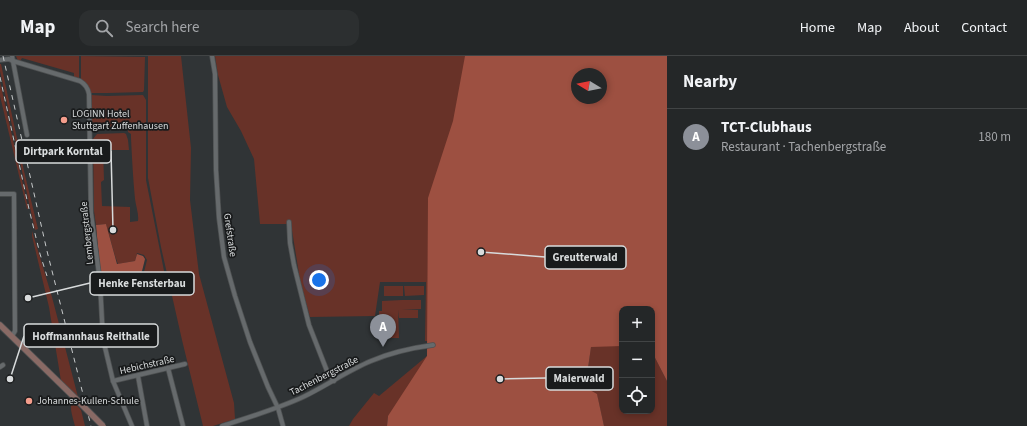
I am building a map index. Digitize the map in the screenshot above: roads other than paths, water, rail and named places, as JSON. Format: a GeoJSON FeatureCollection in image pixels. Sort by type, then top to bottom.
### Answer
{"type":"FeatureCollection","features":[{"type":"Feature","properties":{"kind":"main road"},"geometry":{"type":"LineString","coordinates":[[0,325],[103,426]]}},
{"type":"Feature","properties":{"kind":"street","name":"Grefstraße"},"geometry":{"type":"LineString","coordinates":[[212,56],[215,74],[216,170],[219,218],[224,257],[250,342],[278,408],[283,426]]}},
{"type":"Feature","properties":{"kind":"street"},"geometry":{"type":"LineString","coordinates":[[0,60],[12,58],[27,135]]}},
{"type":"Feature","properties":{"kind":"street","name":"Lembergstraße"},"geometry":{"type":"LineString","coordinates":[[12,58],[80,81],[88,88],[91,213],[100,281],[103,339],[113,381],[132,426]]}},
{"type":"Feature","properties":{"kind":"street"},"geometry":{"type":"LineString","coordinates":[[0,194],[14,194],[15,331],[12,336]]}},
{"type":"Feature","properties":{"kind":"street"},"geometry":{"type":"LineString","coordinates":[[289,222],[290,243],[294,265],[309,325],[327,370],[334,381]]}},
{"type":"Feature","properties":{"kind":"street","name":"Tachenbergstraße"},"geometry":{"type":"LineString","coordinates":[[222,426],[278,408],[303,397],[371,361],[402,350],[433,345]]}},
{"type":"Feature","properties":{"kind":"street","name":"Hebichstraße"},"geometry":{"type":"LineString","coordinates":[[113,381],[185,364]]}},
{"type":"Feature","properties":{"kind":"street"},"geometry":{"type":"LineString","coordinates":[[168,368],[183,426]]}},
{"type":"Feature","properties":{"kind":"street"},"geometry":{"type":"LineString","coordinates":[[138,376],[146,426]]}},
{"type":"Feature","properties":{"kind":"railway"},"geometry":{"type":"LineString","coordinates":[[3,56],[47,251],[91,426]]}},
{"type":"Feature","properties":{"kind":"railway"},"geometry":{"type":"LineString","coordinates":[[0,77],[29,209],[47,276]]}},
{"type":"Feature","properties":{"kind":"place","name":"LOGINN Hotel Stuttgart Zuffenhausen"},"geometry":{"type":"Point","coordinates":[64,120]}},
{"type":"Feature","properties":{"kind":"place","name":"Dirtpark Korntal"},"geometry":{"type":"Point","coordinates":[113,230]}},
{"type":"Feature","properties":{"kind":"place","name":"Greutterwald"},"geometry":{"type":"Point","coordinates":[481,252]}},
{"type":"Feature","properties":{"kind":"place","name":"Henke Fensterbau"},"geometry":{"type":"Point","coordinates":[28,298]}},
{"type":"Feature","properties":{"kind":"place","name":"TCT-Clubhaus"},"geometry":{"type":"Point","coordinates":[383,347]}},
{"type":"Feature","properties":{"kind":"place","name":"Hoffmannhaus Reithalle"},"geometry":{"type":"Point","coordinates":[10,379]}},
{"type":"Feature","properties":{"kind":"place","name":"Maierwald"},"geometry":{"type":"Point","coordinates":[500,379]}},
{"type":"Feature","properties":{"kind":"place","name":"Johannes-Kullen-Schule"},"geometry":{"type":"Point","coordinates":[29,401]}}]}
